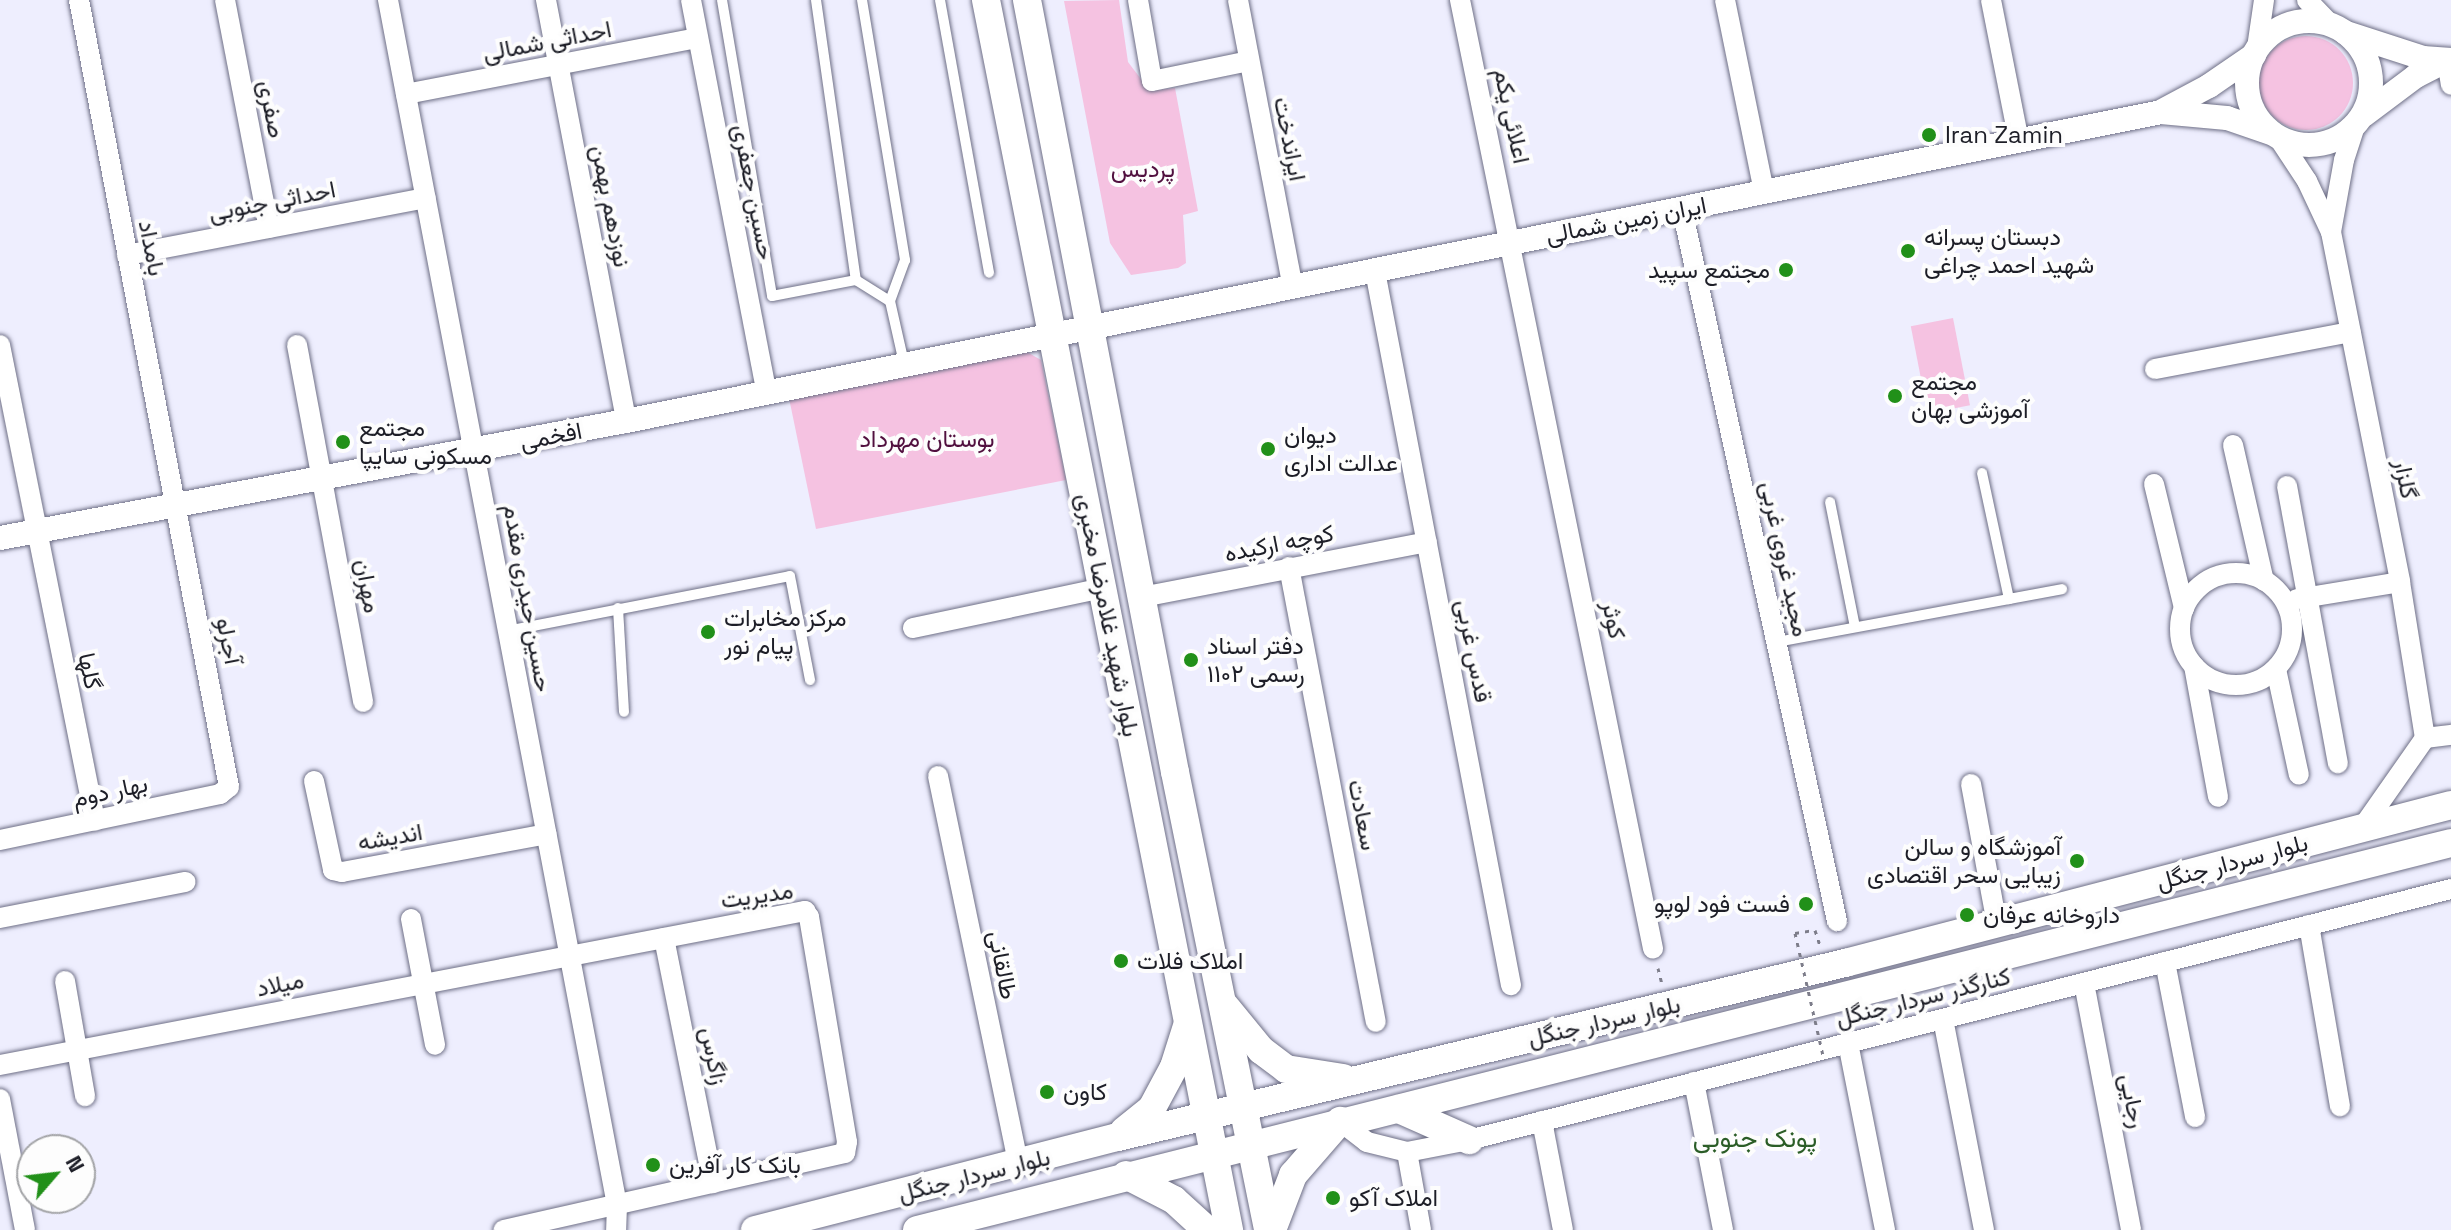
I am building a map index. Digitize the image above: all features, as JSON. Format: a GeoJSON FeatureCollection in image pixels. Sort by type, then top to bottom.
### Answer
{"type":"FeatureCollection","features":[{"type":"Feature","properties":{"kind":"main road","name":"بلوار شهید غلامرضا مخبری"},"geometry":{"type":"LineString","coordinates":[[986,0],[1229,1230]]}},
{"type":"Feature","properties":{"kind":"main road","name":"بلوار شهید غلامرضا مخبری"},"geometry":{"type":"LineString","coordinates":[[1027,0],[1218,996],[1270,1230]]}},
{"type":"Feature","properties":{"kind":"main road","name":"بلوار سردار جنگل"},"geometry":{"type":"LineString","coordinates":[[755,1230],[1207,1115],[1997,924],[2451,805]]}},
{"type":"Feature","properties":{"kind":"main road","name":"بلوار سردار جنگل"},"geometry":{"type":"LineString","coordinates":[[917,1230],[2451,843]]}},
{"type":"Feature","properties":{"kind":"main road"},"geometry":{"type":"LineString","coordinates":[[1218,996],[1240,1028],[1286,1069],[1356,1080]]}},
{"type":"Feature","properties":{"kind":"main road"},"geometry":{"type":"LineString","coordinates":[[1118,1137],[1152,1108],[1174,1067],[1188,1021]]}},
{"type":"Feature","properties":{"kind":"main road"},"geometry":{"type":"LineString","coordinates":[[1399,1109],[1469,1140]]}},
{"type":"Feature","properties":{"kind":"main road"},"geometry":{"type":"LineString","coordinates":[[1270,1230],[1293,1175],[1340,1121]]}},
{"type":"Feature","properties":{"kind":"main road"},"geometry":{"type":"LineString","coordinates":[[1126,1175],[1174,1200],[1207,1230]]}},
{"type":"Feature","properties":{"kind":"street","name":"بامداد"},"geometry":{"type":"LineString","coordinates":[[79,0],[175,506]]}},
{"type":"Feature","properties":{"kind":"street","name":"صفری"},"geometry":{"type":"LineString","coordinates":[[225,0],[269,228]]}},
{"type":"Feature","properties":{"kind":"street","name":"حسین حیدری مقدم"},"geometry":{"type":"LineString","coordinates":[[388,0],[617,1205],[616,1230]]}},
{"type":"Feature","properties":{"kind":"street","name":"نوزدهم بهمن"},"geometry":{"type":"LineString","coordinates":[[546,0],[626,421]]}},
{"type":"Feature","properties":{"kind":"street","name":"حسین جعفری"},"geometry":{"type":"LineString","coordinates":[[691,0],[767,393]]}},
{"type":"Feature","properties":{"kind":"street"},"geometry":{"type":"LineString","coordinates":[[1138,0],[1152,81],[1249,61]]}},
{"type":"Feature","properties":{"kind":"street","name":"ایراندخت"},"geometry":{"type":"LineString","coordinates":[[1238,0],[1293,287]]}},
{"type":"Feature","properties":{"kind":"street","name":"اعلائی یکم"},"geometry":{"type":"LineString","coordinates":[[1460,0],[1512,243]]}},
{"type":"Feature","properties":{"kind":"street"},"geometry":{"type":"LineString","coordinates":[[1725,0],[1764,192]]}},
{"type":"Feature","properties":{"kind":"street"},"geometry":{"type":"LineString","coordinates":[[1991,0],[2019,141]]}},
{"type":"Feature","properties":{"kind":"street"},"geometry":{"type":"LineString","coordinates":[[2264,0],[2246,86],[2250,105],[2307,181],[2331,232]]}},
{"type":"Feature","properties":{"kind":"street"},"geometry":{"type":"LineString","coordinates":[[2307,0],[2338,29],[2367,63],[2371,83],[2344,160],[2331,232]]}},
{"type":"Feature","properties":{"kind":"street"},"geometry":{"type":"LineString","coordinates":[[2255,52],[2271,33],[2290,23],[2311,21],[2423,58],[2449,60]]}},
{"type":"Feature","properties":{"kind":"street","name":"احداثی شمالی"},"geometry":{"type":"LineString","coordinates":[[406,94],[698,38]]}},
{"type":"Feature","properties":{"kind":"street","name":"ایران زمین شمالی"},"geometry":{"type":"LineString","coordinates":[[2161,112],[2209,86],[2255,52]]}},
{"type":"Feature","properties":{"kind":"street"},"geometry":{"type":"LineString","coordinates":[[2274,135],[2310,146],[2328,143],[2400,87],[2449,60]]}},
{"type":"Feature","properties":{"kind":"street"},"geometry":{"type":"LineString","coordinates":[[2449,60],[2451,85]]}},
{"type":"Feature","properties":{"kind":"street","name":"ایران زمین شمالی"},"geometry":{"type":"LineString","coordinates":[[1053,335],[2161,112],[2227,118],[2274,135]]}},
{"type":"Feature","properties":{"kind":"street","name":"احداثی جنوبی"},"geometry":{"type":"LineString","coordinates":[[127,255],[426,198]]}},
{"type":"Feature","properties":{"kind":"street","name":"مجید غروی غربی"},"geometry":{"type":"LineString","coordinates":[[1682,209],[1837,921]]}},
{"type":"Feature","properties":{"kind":"street","name":"گلزار"},"geometry":{"type":"LineString","coordinates":[[2331,232],[2400,582],[2425,738]]}},
{"type":"Feature","properties":{"kind":"street","name":"کوثر"},"geometry":{"type":"LineString","coordinates":[[1512,243],[1653,949]]}},
{"type":"Feature","properties":{"kind":"street","name":"قدس غربی"},"geometry":{"type":"LineString","coordinates":[[1375,271],[1511,985]]}},
{"type":"Feature","properties":{"kind":"street"},"geometry":{"type":"LineString","coordinates":[[2155,369],[2351,332]]}},
{"type":"Feature","properties":{"kind":"street","name":"افخمی"},"geometry":{"type":"LineString","coordinates":[[0,538],[626,421],[1053,335]]}},
{"type":"Feature","properties":{"kind":"street","name":"گلها"},"geometry":{"type":"LineString","coordinates":[[0,345],[34,531],[95,821]]}},
{"type":"Feature","properties":{"kind":"street","name":"مهران"},"geometry":{"type":"LineString","coordinates":[[297,345],[363,702]]}},
{"type":"Feature","properties":{"kind":"street"},"geometry":{"type":"LineString","coordinates":[[2233,445],[2264,581]]}},
{"type":"Feature","properties":{"kind":"street"},"geometry":{"type":"LineString","coordinates":[[2154,484],[2184,608],[2181,638],[2194,666],[2218,797]]}},
{"type":"Feature","properties":{"kind":"street"},"geometry":{"type":"LineString","coordinates":[[2287,486],[2338,763]]}},
{"type":"Feature","properties":{"kind":"street","name":"آجرلو"},"geometry":{"type":"LineString","coordinates":[[175,506],[229,787]]}},
{"type":"Feature","properties":{"kind":"street","name":"کوچه ارکیده"},"geometry":{"type":"LineString","coordinates":[[1142,597],[1427,542]]}},
{"type":"Feature","properties":{"kind":"street","name":"سعادت"},"geometry":{"type":"LineString","coordinates":[[1289,567],[1376,1022]]}},
{"type":"Feature","properties":{"kind":"street"},"geometry":{"type":"LineString","coordinates":[[2184,608],[2194,592],[2209,580],[2227,574],[2246,574],[2264,581],[2285,602],[2291,619],[2292,637],[2287,654],[2276,669],[2262,680],[2244,685],[2225,684],[2208,678],[2194,666]]}},
{"type":"Feature","properties":{"kind":"street"},"geometry":{"type":"LineString","coordinates":[[2285,602],[2400,582]]}},
{"type":"Feature","properties":{"kind":"street"},"geometry":{"type":"LineString","coordinates":[[913,628],[1103,588]]}},
{"type":"Feature","properties":{"kind":"street"},"geometry":{"type":"LineString","coordinates":[[2276,669],[2299,775]]}},
{"type":"Feature","properties":{"kind":"street"},"geometry":{"type":"LineString","coordinates":[[2362,828],[2425,738],[2451,735]]}},
{"type":"Feature","properties":{"kind":"street","name":"طالقانی"},"geometry":{"type":"LineString","coordinates":[[938,776],[1018,1164]]}},
{"type":"Feature","properties":{"kind":"street","name":"اندیشه"},"geometry":{"type":"LineString","coordinates":[[314,781],[333,870],[342,872],[547,834]]}},
{"type":"Feature","properties":{"kind":"street"},"geometry":{"type":"LineString","coordinates":[[1971,784],[1997,924]]}},
{"type":"Feature","properties":{"kind":"street","name":"بهار دوم"},"geometry":{"type":"LineString","coordinates":[[0,840],[220,794],[229,787]]}},
{"type":"Feature","properties":{"kind":"street"},"geometry":{"type":"LineString","coordinates":[[0,918],[186,882]]}},
{"type":"Feature","properties":{"kind":"street","name":"کنارگذر سردار جنگل"},"geometry":{"type":"LineString","coordinates":[[1407,1152],[1469,1140],[2451,889]]}},
{"type":"Feature","properties":{"kind":"street","name":"مدیریت"},"geometry":{"type":"LineString","coordinates":[[570,955],[805,911],[809,917],[842,1112],[845,1153],[713,1183]]}},
{"type":"Feature","properties":{"kind":"street"},"geometry":{"type":"LineString","coordinates":[[411,919],[435,1045]]}},
{"type":"Feature","properties":{"kind":"street"},"geometry":{"type":"LineString","coordinates":[[2309,925],[2340,1106]]}},
{"type":"Feature","properties":{"kind":"street","name":"زاگرس"},"geometry":{"type":"LineString","coordinates":[[664,938],[713,1183]]}},
{"type":"Feature","properties":{"kind":"street","name":"میلاد"},"geometry":{"type":"LineString","coordinates":[[0,1065],[570,955]]}},
{"type":"Feature","properties":{"kind":"street"},"geometry":{"type":"LineString","coordinates":[[2165,962],[2195,1117]]}},
{"type":"Feature","properties":{"kind":"street"},"geometry":{"type":"LineString","coordinates":[[65,981],[85,1096]]}},
{"type":"Feature","properties":{"kind":"street","name":"رجایی"},"geometry":{"type":"LineString","coordinates":[[2084,983],[2131,1230]]}},
{"type":"Feature","properties":{"kind":"street"},"geometry":{"type":"LineString","coordinates":[[1943,1019],[1984,1230]]}},
{"type":"Feature","properties":{"kind":"street"},"geometry":{"type":"LineString","coordinates":[[1848,1043],[1885,1230]]}},
{"type":"Feature","properties":{"kind":"street"},"geometry":{"type":"LineString","coordinates":[[1694,1082],[1723,1230]]}},
{"type":"Feature","properties":{"kind":"street"},"geometry":{"type":"LineString","coordinates":[[0,1099],[25,1230]]}},
{"type":"Feature","properties":{"kind":"street"},"geometry":{"type":"LineString","coordinates":[[1340,1121],[1367,1142],[1407,1152],[1421,1230]]}},
{"type":"Feature","properties":{"kind":"street"},"geometry":{"type":"LineString","coordinates":[[1542,1121],[1563,1230]]}},
{"type":"Feature","properties":{"kind":"street"},"geometry":{"type":"LineString","coordinates":[[504,1230],[713,1183]]}},
{"type":"Feature","properties":{"kind":"lane"},"geometry":{"type":"LineString","coordinates":[[722,0],[772,296],[856,280],[890,301]]}},
{"type":"Feature","properties":{"kind":"lane"},"geometry":{"type":"LineString","coordinates":[[816,0],[856,280]]}},
{"type":"Feature","properties":{"kind":"lane"},"geometry":{"type":"LineString","coordinates":[[862,0],[905,260],[890,301],[904,365]]}},
{"type":"Feature","properties":{"kind":"lane"},"geometry":{"type":"LineString","coordinates":[[940,0],[989,273]]}},
{"type":"Feature","properties":{"kind":"lane"},"geometry":{"type":"LineString","coordinates":[[1982,473],[2009,599]]}},
{"type":"Feature","properties":{"kind":"lane"},"geometry":{"type":"LineString","coordinates":[[1830,502],[1855,627]]}},
{"type":"Feature","properties":{"kind":"lane"},"geometry":{"type":"LineString","coordinates":[[507,631],[790,576],[810,680]]}},
{"type":"Feature","properties":{"kind":"lane"},"geometry":{"type":"LineString","coordinates":[[1777,642],[2062,589]]}},
{"type":"Feature","properties":{"kind":"lane"},"geometry":{"type":"LineString","coordinates":[[618,608],[624,712]]}},
{"type":"Feature","properties":{"kind":"path"},"geometry":{"type":"LineString","coordinates":[[1815,930],[1795,933],[1824,1060]]}},
{"type":"Feature","properties":{"kind":"path"},"geometry":{"type":"LineString","coordinates":[[1653,949],[1667,1006]]}},
{"type":"Feature","properties":{"kind":"green space","name":"پردیس"},"geometry":{"type":"Polygon","coordinates":[[[1119,0],[1128,62],[1150,91],[1175,88],[1198,211],[1183,215],[1186,263],[1178,268],[1131,275],[1110,243],[1064,1],[1119,0]]]}},
{"type":"Feature","properties":{"kind":"green space"},"geometry":{"type":"Polygon","coordinates":[[[2306,36],[2324,39],[2339,50],[2350,65],[2353,83],[2350,101],[2339,116],[2324,127],[2306,130],[2288,127],[2273,116],[2262,101],[2259,83],[2262,65],[2273,50],[2288,39],[2306,36]]]}},
{"type":"Feature","properties":{"kind":"green space"},"geometry":{"type":"Polygon","coordinates":[[[1953,318],[1970,405],[1928,414],[1911,326],[1953,318]]]}},
{"type":"Feature","properties":{"kind":"green space","name":"بوستان مهرداد"},"geometry":{"type":"Polygon","coordinates":[[[1027,352],[1041,360],[1066,480],[816,529],[789,398],[1027,352]]]}},
{"type":"Feature","properties":{"kind":"place","name":"Iran Zamin"},"geometry":{"type":"Point","coordinates":[1929,135]}},
{"type":"Feature","properties":{"kind":"place","name":"دبستان پسرانه شهید احمد چراغی"},"geometry":{"type":"Point","coordinates":[1908,251]}},
{"type":"Feature","properties":{"kind":"place","name":"مجتمع سپید"},"geometry":{"type":"Point","coordinates":[1786,270]}},
{"type":"Feature","properties":{"kind":"place","name":"مجتمع آموزشی بهان"},"geometry":{"type":"Point","coordinates":[1895,396]}},
{"type":"Feature","properties":{"kind":"place","name":"مجتمع مسکونی سایپا"},"geometry":{"type":"Point","coordinates":[343,442]}},
{"type":"Feature","properties":{"kind":"place","name":"دیوان عدالت اداری"},"geometry":{"type":"Point","coordinates":[1268,449]}},
{"type":"Feature","properties":{"kind":"place","name":"مرکز مخابرات پیام نور"},"geometry":{"type":"Point","coordinates":[708,632]}},
{"type":"Feature","properties":{"kind":"place","name":"دفتر اسناد رسمی ۱۱۰۲"},"geometry":{"type":"Point","coordinates":[1191,660]}},
{"type":"Feature","properties":{"kind":"place","name":"آموزشگاه و سالن زیبایی سحر اقتصادی"},"geometry":{"type":"Point","coordinates":[2077,861]}},
{"type":"Feature","properties":{"kind":"place","name":"فست فود لوپو"},"geometry":{"type":"Point","coordinates":[1806,904]}},
{"type":"Feature","properties":{"kind":"place","name":"داروخانه عرفان"},"geometry":{"type":"Point","coordinates":[1967,915]}},
{"type":"Feature","properties":{"kind":"place","name":"املاک فلات"},"geometry":{"type":"Point","coordinates":[1121,961]}},
{"type":"Feature","properties":{"kind":"place","name":"کاون"},"geometry":{"type":"Point","coordinates":[1047,1092]}},
{"type":"Feature","properties":{"kind":"place","name":"بانک کار آفرین"},"geometry":{"type":"Point","coordinates":[653,1165]}},
{"type":"Feature","properties":{"kind":"place","name":"املاک آکو"},"geometry":{"type":"Point","coordinates":[1333,1198]}},
{"type":"Feature","properties":{"kind":"district","name":"پونک جنوبی"},"geometry":{"type":"Point","coordinates":[1755,1139]}}]}
